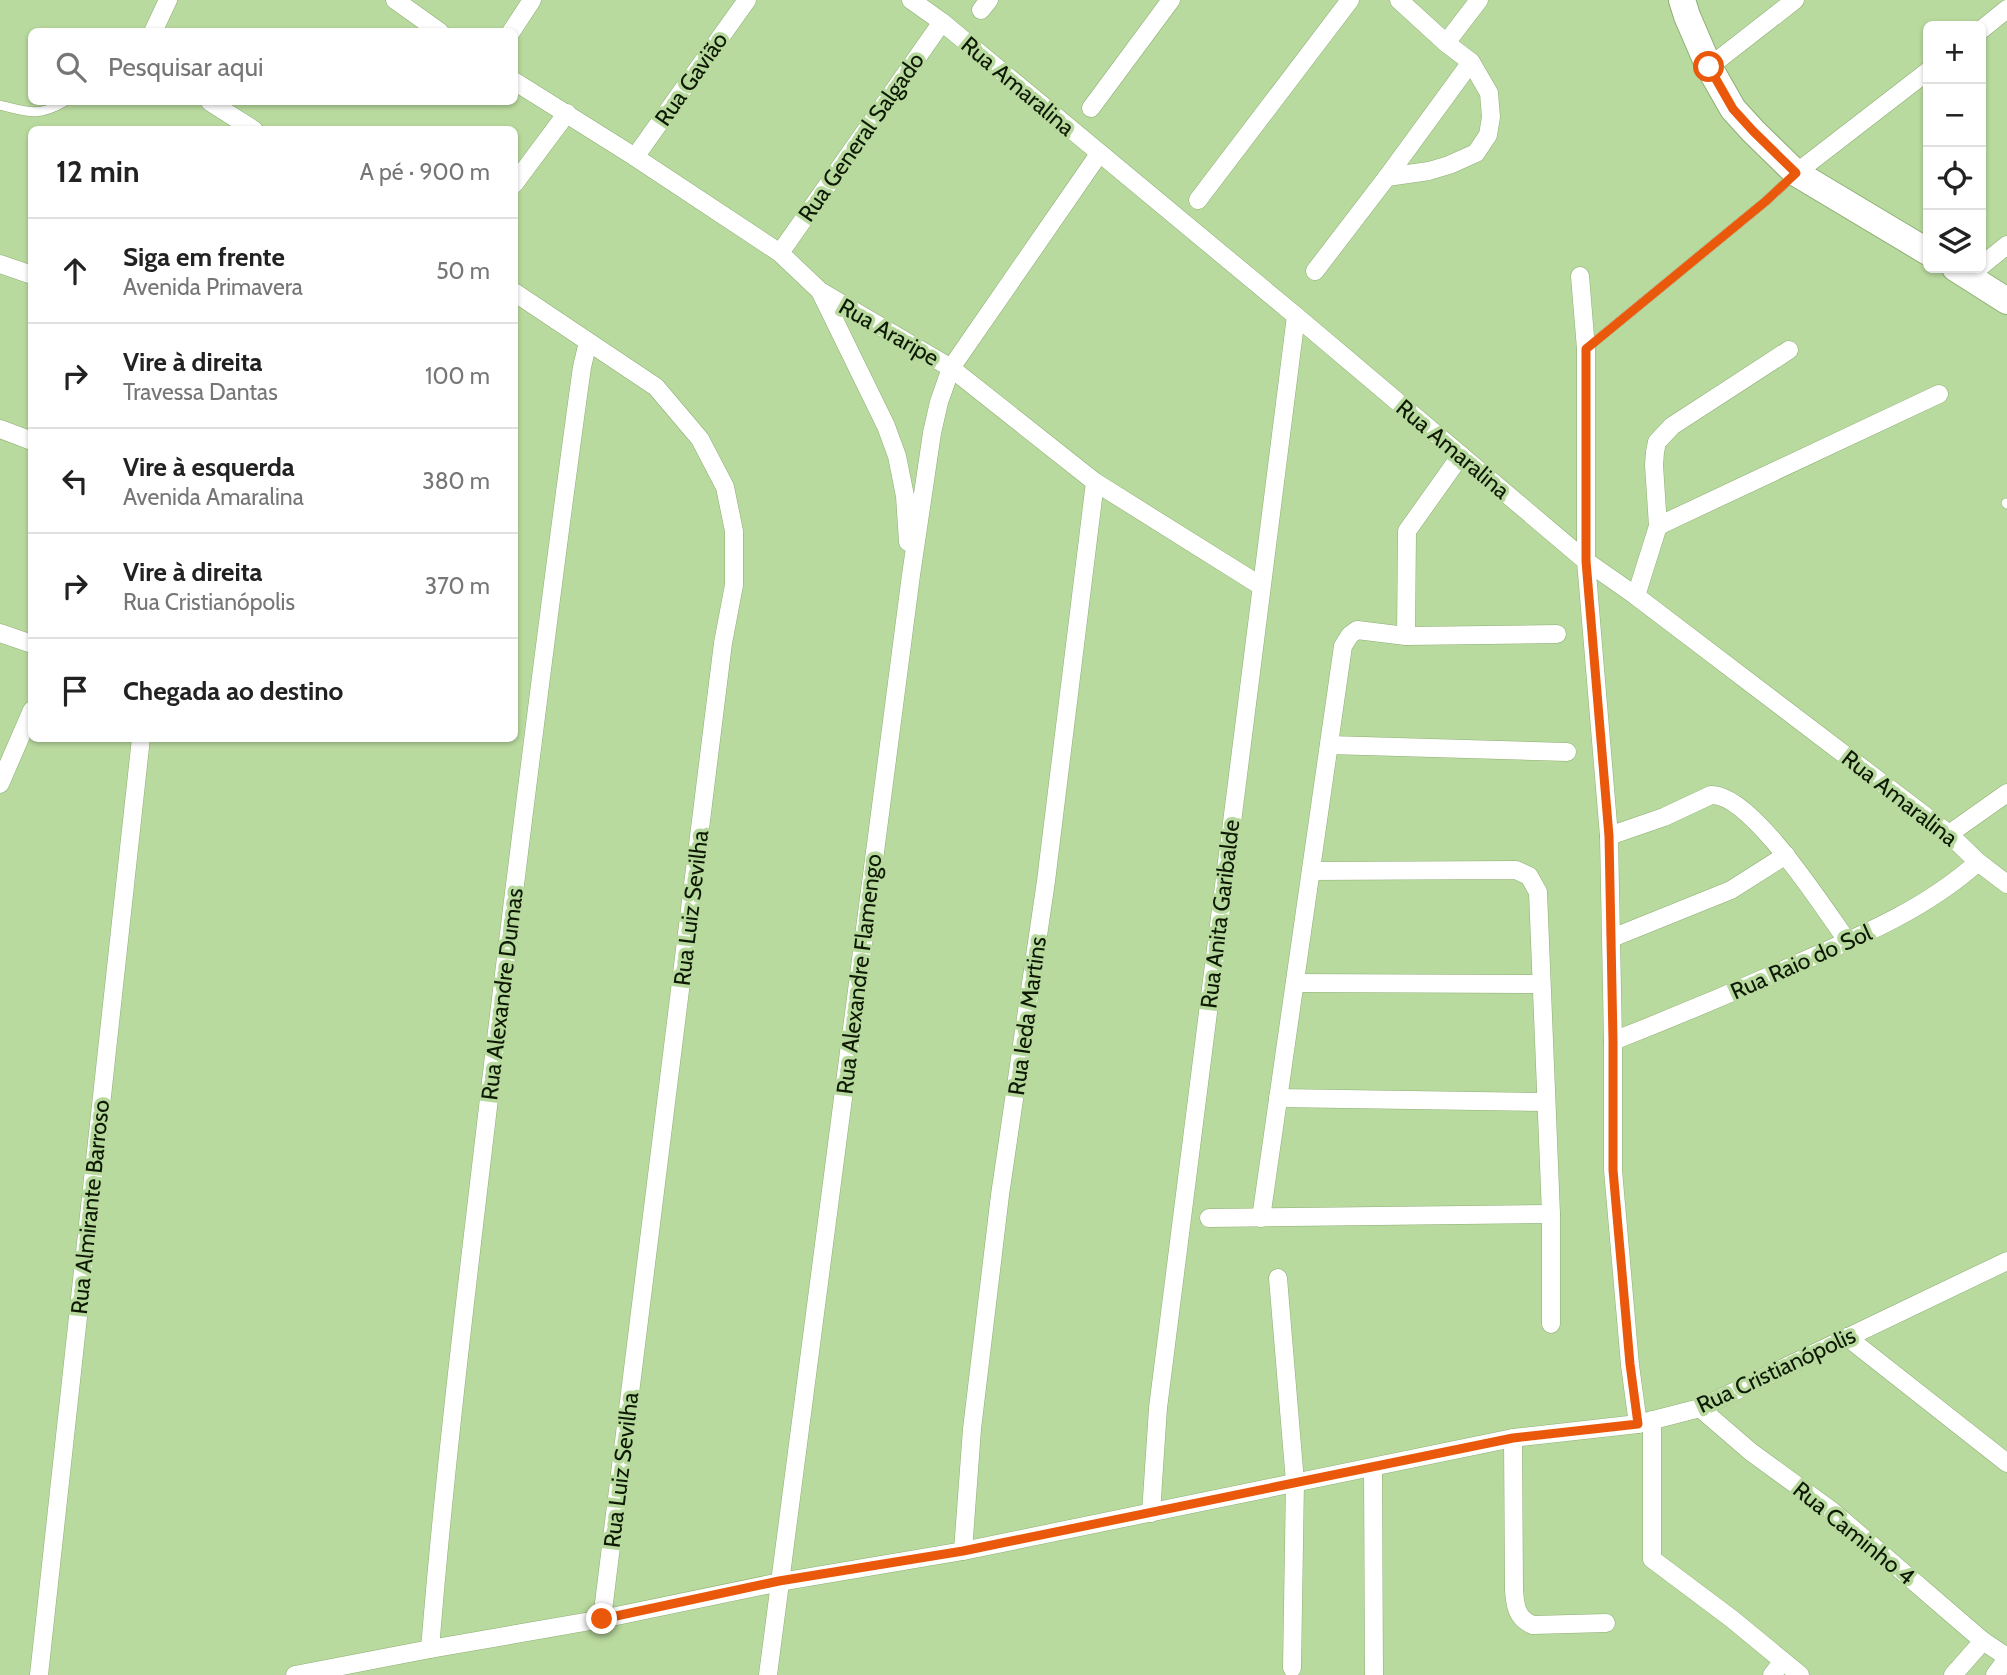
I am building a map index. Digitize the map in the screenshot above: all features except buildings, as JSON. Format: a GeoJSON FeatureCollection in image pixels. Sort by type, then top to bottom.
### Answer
{"type":"FeatureCollection","features":[{"type":"Feature","properties":{"kind":"street"},"geometry":{"type":"LineString","coordinates":[[155,28],[168,0]]}},
{"type":"Feature","properties":{"kind":"street"},"geometry":{"type":"LineString","coordinates":[[395,0],[434,28]]}},
{"type":"Feature","properties":{"kind":"street"},"geometry":{"type":"LineString","coordinates":[[514,28],[532,0]]}},
{"type":"Feature","properties":{"kind":"street","name":"Rua Gavião"},"geometry":{"type":"LineString","coordinates":[[635,157],[747,0]]}},
{"type":"Feature","properties":{"kind":"street","name":"Rua Amaralina"},"geometry":{"type":"LineString","coordinates":[[911,0],[942,22],[1296,316],[1586,561],[1949,834],[1978,862],[2007,884]]}},
{"type":"Feature","properties":{"kind":"street"},"geometry":{"type":"LineString","coordinates":[[1091,108],[1171,0]]}},
{"type":"Feature","properties":{"kind":"street"},"geometry":{"type":"LineString","coordinates":[[1198,200],[1350,0]]}},
{"type":"Feature","properties":{"kind":"street"},"geometry":{"type":"LineString","coordinates":[[1387,177],[1430,172],[1476,153],[1488,135],[1491,117],[1489,93],[1471,62],[1399,0]]}},
{"type":"Feature","properties":{"kind":"street"},"geometry":{"type":"LineString","coordinates":[[1446,43],[1479,0]]}},
{"type":"Feature","properties":{"kind":"street"},"geometry":{"type":"LineString","coordinates":[[1682,0],[1709,67],[1733,109],[1753,131],[1796,173],[1923,249]]}},
{"type":"Feature","properties":{"kind":"street"},"geometry":{"type":"LineString","coordinates":[[1709,67],[1795,0]]}},
{"type":"Feature","properties":{"kind":"street"},"geometry":{"type":"LineString","coordinates":[[1986,26],[2007,9]]}},
{"type":"Feature","properties":{"kind":"street","name":"Rua General Salgado"},"geometry":{"type":"LineString","coordinates":[[779,253],[942,22]]}},
{"type":"Feature","properties":{"kind":"street"},"geometry":{"type":"LineString","coordinates":[[1315,271],[1471,62]]}},
{"type":"Feature","properties":{"kind":"street"},"geometry":{"type":"LineString","coordinates":[[1796,173],[1923,75]]}},
{"type":"Feature","properties":{"kind":"street","name":"Rua Araripe"},"geometry":{"type":"LineString","coordinates":[[518,83],[779,253],[820,291],[951,368],[1096,482],[1261,586]]}},
{"type":"Feature","properties":{"kind":"street"},"geometry":{"type":"LineString","coordinates":[[213,105],[230,123]]}},
{"type":"Feature","properties":{"kind":"street"},"geometry":{"type":"LineString","coordinates":[[518,179],[567,113]]}},
{"type":"Feature","properties":{"kind":"street","name":"Rua Alexandre Flamengo"},"geometry":{"type":"LineString","coordinates":[[768,1675],[911,575],[932,433],[951,368],[1099,154]]}},
{"type":"Feature","properties":{"kind":"street"},"geometry":{"type":"LineString","coordinates":[[1986,259],[2007,246]]}},
{"type":"Feature","properties":{"kind":"street"},"geometry":{"type":"LineString","coordinates":[[0,264],[28,274]]}},
{"type":"Feature","properties":{"kind":"street"},"geometry":{"type":"LineString","coordinates":[[1975,273],[2007,302]]}},
{"type":"Feature","properties":{"kind":"street"},"geometry":{"type":"LineString","coordinates":[[1580,276],[1586,349],[1586,561],[1609,836],[1613,1170],[1630,1364],[1645,1422],[1652,1559],[1732,1619],[1777,1668],[1800,1675]]}},
{"type":"Feature","properties":{"kind":"street"},"geometry":{"type":"LineString","coordinates":[[820,291],[886,426],[897,456],[905,496],[911,575]]}},
{"type":"Feature","properties":{"kind":"street","name":"Rua Luiz Sevilha"},"geometry":{"type":"LineString","coordinates":[[518,295],[656,387],[700,439],[724,487],[734,531],[734,585],[722,657],[602,1619]]}},
{"type":"Feature","properties":{"kind":"street","name":"Rua Anita Garibalde"},"geometry":{"type":"LineString","coordinates":[[1151,1513],[1158,1408],[1296,316]]}},
{"type":"Feature","properties":{"kind":"street","name":"Rua Alexandre Dumas"},"geometry":{"type":"LineString","coordinates":[[430,1649],[440,1531],[475,1217],[542,657],[582,367],[588,342]]}},
{"type":"Feature","properties":{"kind":"street"},"geometry":{"type":"LineString","coordinates":[[1636,596],[1658,526],[1654,465],[1657,442],[1672,426],[1789,350]]}},
{"type":"Feature","properties":{"kind":"street"},"geometry":{"type":"LineString","coordinates":[[1658,526],[1939,394]]}},
{"type":"Feature","properties":{"kind":"street"},"geometry":{"type":"LineString","coordinates":[[0,429],[28,440]]}},
{"type":"Feature","properties":{"kind":"street"},"geometry":{"type":"LineString","coordinates":[[1406,636],[1408,531],[1461,455]]}},
{"type":"Feature","properties":{"kind":"street","name":"Rua Ieda Martins"},"geometry":{"type":"LineString","coordinates":[[963,1551],[972,1429],[990,1278],[1046,881],[1096,482]]}},
{"type":"Feature","properties":{"kind":"street"},"geometry":{"type":"LineString","coordinates":[[1261,1218],[1343,646],[1350,635],[1357,631],[1406,636],[1557,634]]}},
{"type":"Feature","properties":{"kind":"street"},"geometry":{"type":"LineString","coordinates":[[0,634],[28,643]]}},
{"type":"Feature","properties":{"kind":"street"},"geometry":{"type":"LineString","coordinates":[[0,784],[28,719]]}},
{"type":"Feature","properties":{"kind":"street","name":"Rua Almirante Barroso"},"geometry":{"type":"LineString","coordinates":[[39,1675],[141,742]]}},
{"type":"Feature","properties":{"kind":"street"},"geometry":{"type":"LineString","coordinates":[[1329,745],[1567,752]]}},
{"type":"Feature","properties":{"kind":"street"},"geometry":{"type":"LineString","coordinates":[[1949,834],[2007,793]]}},
{"type":"Feature","properties":{"kind":"street"},"geometry":{"type":"LineString","coordinates":[[1609,836],[1664,817],[1711,795],[1718,795],[1734,804],[1787,855],[1848,942]]}},
{"type":"Feature","properties":{"kind":"street"},"geometry":{"type":"LineString","coordinates":[[1612,938],[1731,890],[1787,855]]}},
{"type":"Feature","properties":{"kind":"street","name":"Rua Raio do Sol"},"geometry":{"type":"LineString","coordinates":[[1613,1041],[1693,1010],[1879,927],[1957,881],[1978,862]]}},
{"type":"Feature","properties":{"kind":"street"},"geometry":{"type":"LineString","coordinates":[[1311,871],[1516,870],[1529,876],[1538,892],[1551,1214],[1551,1324]]}},
{"type":"Feature","properties":{"kind":"street"},"geometry":{"type":"LineString","coordinates":[[1295,983],[1541,984]]}},
{"type":"Feature","properties":{"kind":"street"},"geometry":{"type":"LineString","coordinates":[[1278,1098],[1546,1102]]}},
{"type":"Feature","properties":{"kind":"street"},"geometry":{"type":"LineString","coordinates":[[1209,1218],[1551,1214]]}},
{"type":"Feature","properties":{"kind":"street","name":"Rua Cristianópolis"},"geometry":{"type":"LineString","coordinates":[[295,1675],[602,1619],[779,1581],[963,1551],[1513,1438],[1645,1422],[1700,1408],[2007,1261]]}},
{"type":"Feature","properties":{"kind":"street"},"geometry":{"type":"LineString","coordinates":[[1278,1278],[1295,1482],[1293,1668]]}},
{"type":"Feature","properties":{"kind":"street"},"geometry":{"type":"LineString","coordinates":[[1847,1337],[2007,1463]]}},
{"type":"Feature","properties":{"kind":"street","name":"Rua Caminho 4"},"geometry":{"type":"LineString","coordinates":[[1700,1408],[1751,1452],[1832,1511],[1983,1641],[2007,1658]]}},
{"type":"Feature","properties":{"kind":"street"},"geometry":{"type":"LineString","coordinates":[[1513,1438],[1514,1590],[1517,1612],[1524,1621],[1533,1625],[1606,1623]]}},
{"type":"Feature","properties":{"kind":"street"},"geometry":{"type":"LineString","coordinates":[[1373,1468],[1374,1675]]}},
{"type":"Feature","properties":{"kind":"street"},"geometry":{"type":"LineString","coordinates":[[1953,1675],[1983,1641]]}},
{"type":"Feature","properties":{"kind":"street"},"geometry":{"type":"LineString","coordinates":[[1995,1675],[2007,1658]]}},
{"type":"Feature","properties":{"kind":"lane"},"geometry":{"type":"LineString","coordinates":[[0,105],[31,113],[43,112],[58,105]]}},
{"type":"Feature","properties":{"kind":"lane"},"geometry":{"type":"LineString","coordinates":[[1586,349],[1766,201],[1796,173]]}},
{"type":"Feature","properties":{"kind":"route"},"geometry":{"type":"LineString","coordinates":[[602,1619],[779,1581],[963,1551],[1513,1438],[1638,1424],[1613,1170],[1609,836],[1586,561],[1586,349],[1766,201],[1796,173],[1733,109],[1709,67]]}}]}
